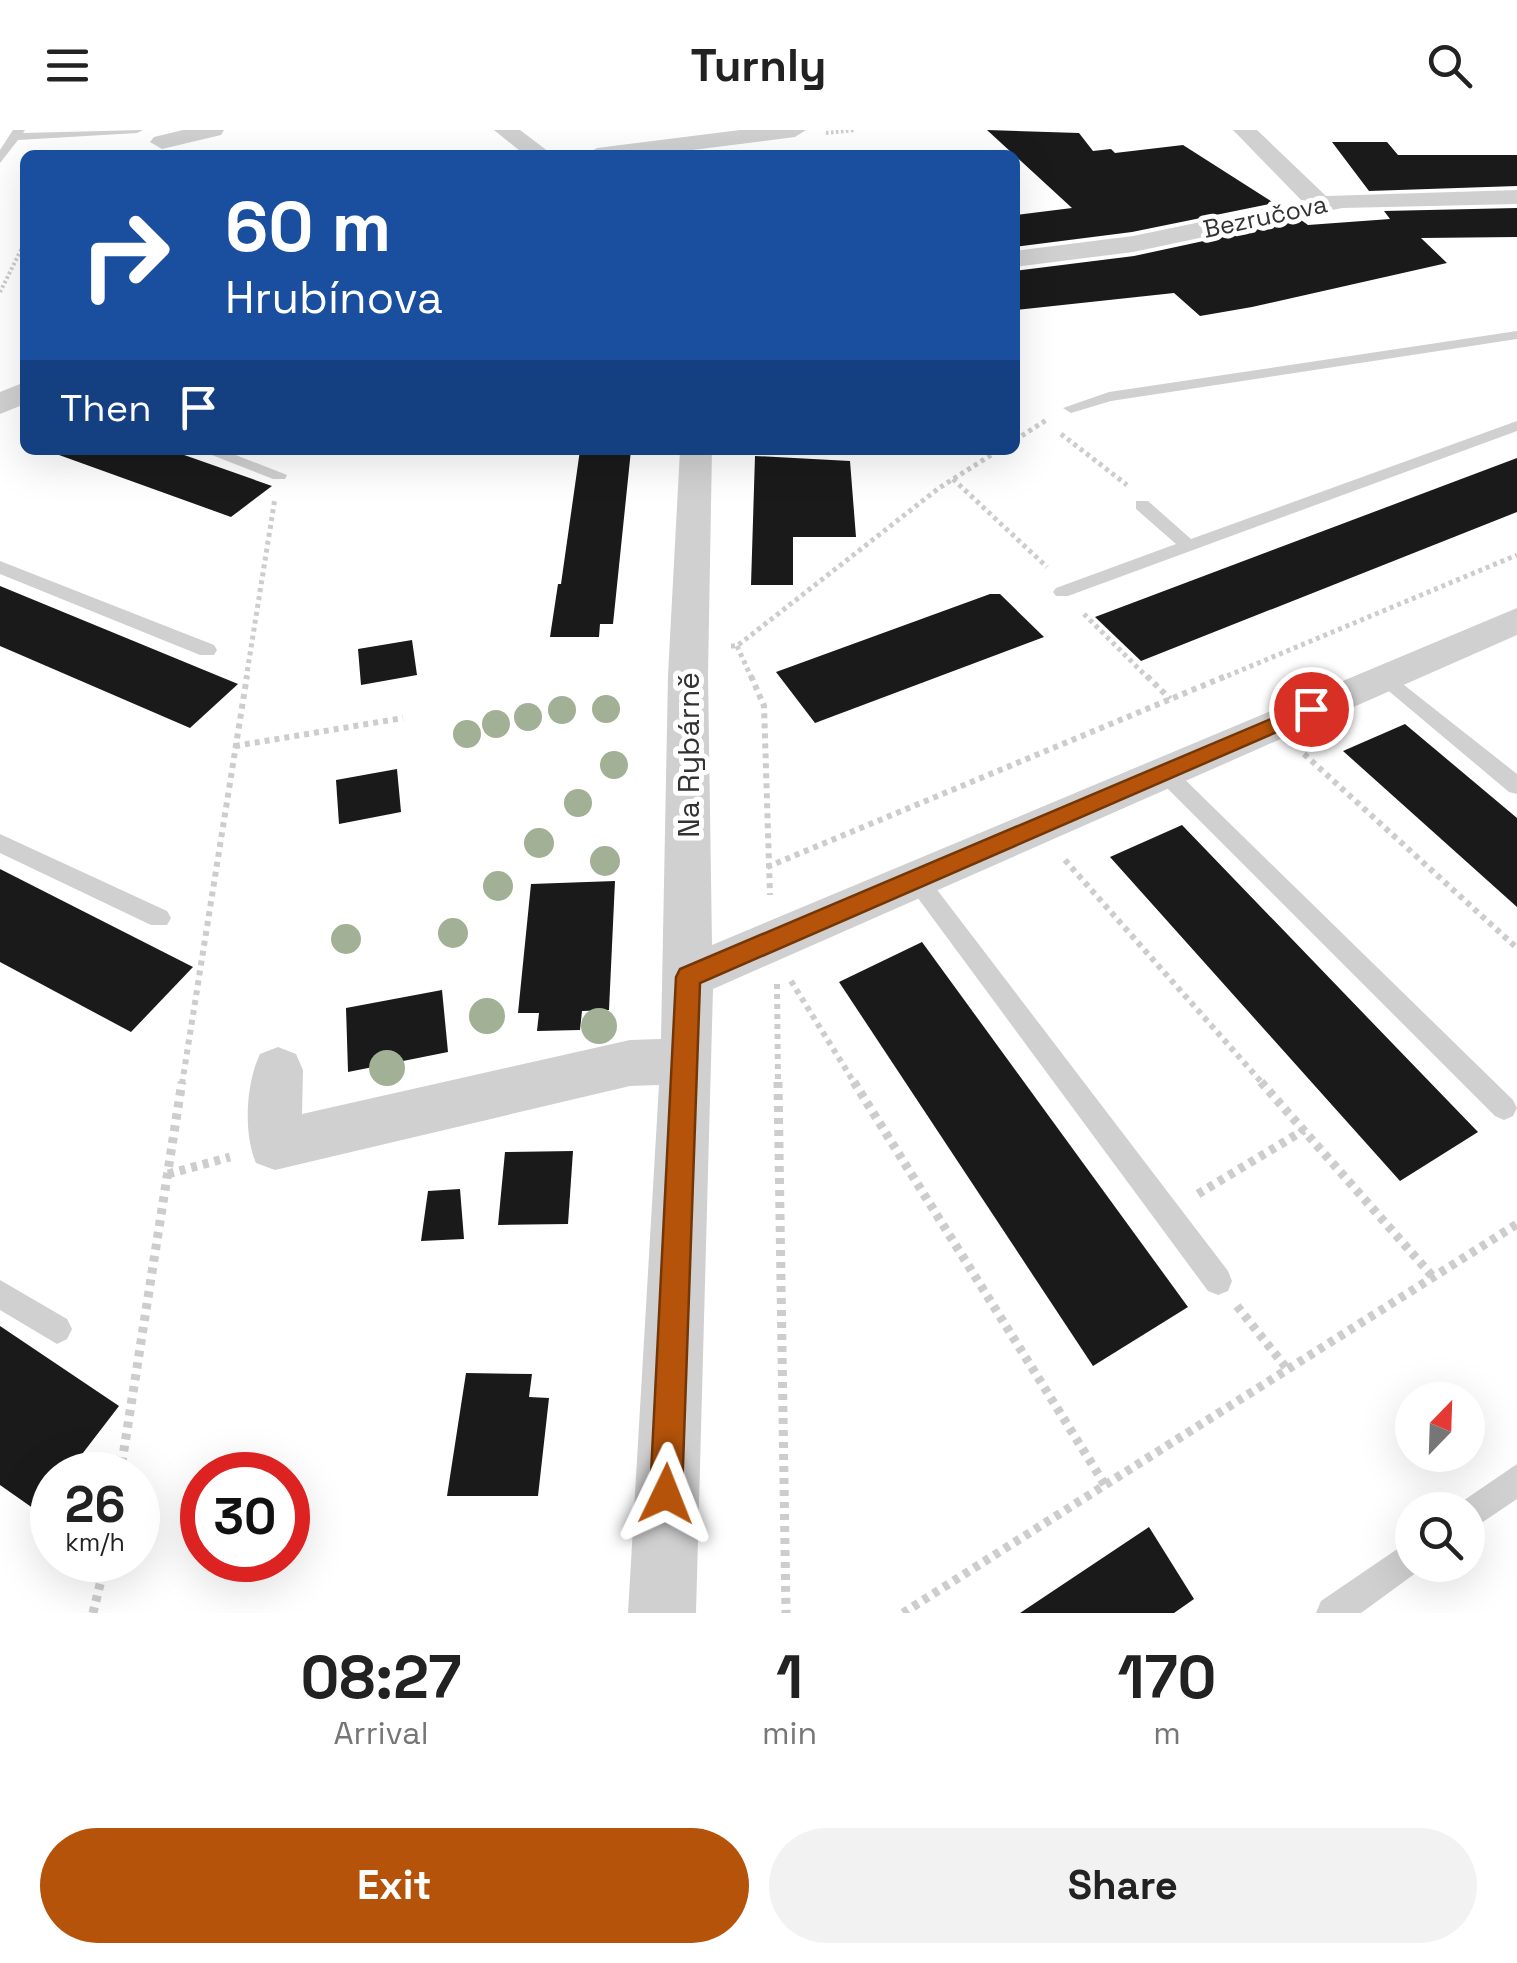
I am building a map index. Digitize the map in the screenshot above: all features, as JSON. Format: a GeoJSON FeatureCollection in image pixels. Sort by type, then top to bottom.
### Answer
{"type":"FeatureCollection","features":[{"type":"Feature","properties":{"kind":"street"},"geometry":{"type":"LineString","coordinates":[[160,142],[214,130]]}},
{"type":"Feature","properties":{"kind":"street"},"geometry":{"type":"LineString","coordinates":[[505,130],[534,150]]}},
{"type":"Feature","properties":{"kind":"street"},"geometry":{"type":"LineString","coordinates":[[637,150],[795,130]]}},
{"type":"Feature","properties":{"kind":"street"},"geometry":{"type":"LineString","coordinates":[[1244,130],[1320,204]]}},
{"type":"Feature","properties":{"kind":"street","name":"Bezručova"},"geometry":{"type":"LineString","coordinates":[[1020,258],[1133,244],[1364,198],[1517,196]]}},
{"type":"Feature","properties":{"kind":"street","name":"Na Rybárně"},"geometry":{"type":"LineString","coordinates":[[662,1613],[682,1060],[713,647],[696,455]]}},
{"type":"Feature","properties":{"kind":"street"},"geometry":{"type":"LineString","coordinates":[[688,977],[788,953],[917,880],[1517,620]]}},
{"type":"Feature","properties":{"kind":"street"},"geometry":{"type":"LineString","coordinates":[[278,1070],[275,1145],[630,1063],[682,1060]]}},
{"type":"Feature","properties":{"kind":"lane"},"geometry":{"type":"LineString","coordinates":[[0,160],[16,134],[137,130]]}},
{"type":"Feature","properties":{"kind":"lane"},"geometry":{"type":"LineString","coordinates":[[1072,408],[1109,397],[1517,335]]}},
{"type":"Feature","properties":{"kind":"lane"},"geometry":{"type":"LineString","coordinates":[[1066,590],[1517,426]]}},
{"type":"Feature","properties":{"kind":"lane"},"geometry":{"type":"LineString","coordinates":[[221,455],[278,475]]}},
{"type":"Feature","properties":{"kind":"lane"},"geometry":{"type":"LineString","coordinates":[[1142,505],[1188,545]]}},
{"type":"Feature","properties":{"kind":"lane"},"geometry":{"type":"LineString","coordinates":[[0,566],[206,650]]}},
{"type":"Feature","properties":{"kind":"lane"},"geometry":{"type":"LineString","coordinates":[[1385,677],[1517,786]]}},
{"type":"Feature","properties":{"kind":"lane"},"geometry":{"type":"LineString","coordinates":[[1165,773],[1504,1108]]}},
{"type":"Feature","properties":{"kind":"lane"},"geometry":{"type":"LineString","coordinates":[[0,843],[159,918]]}},
{"type":"Feature","properties":{"kind":"lane"},"geometry":{"type":"LineString","coordinates":[[917,880],[1218,1281]]}},
{"type":"Feature","properties":{"kind":"lane"},"geometry":{"type":"LineString","coordinates":[[0,1294],[56,1329]]}},
{"type":"Feature","properties":{"kind":"lane"},"geometry":{"type":"LineString","coordinates":[[1485,1504],[1517,1480]]}},
{"type":"Feature","properties":{"kind":"lane"},"geometry":{"type":"LineString","coordinates":[[1333,1613],[1395,1568]]}},
{"type":"Feature","properties":{"kind":"path"},"geometry":{"type":"LineString","coordinates":[[0,292],[20,252]]}},
{"type":"Feature","properties":{"kind":"path"},"geometry":{"type":"LineString","coordinates":[[1045,421],[1145,499],[1142,505]]}},
{"type":"Feature","properties":{"kind":"path"},"geometry":{"type":"LineString","coordinates":[[991,455],[713,647],[764,706],[767,867],[770,896],[788,953],[1105,1485]]}},
{"type":"Feature","properties":{"kind":"path"},"geometry":{"type":"LineString","coordinates":[[124,1452],[278,475]]}},
{"type":"Feature","properties":{"kind":"path"},"geometry":{"type":"LineString","coordinates":[[953,479],[1170,699]]}},
{"type":"Feature","properties":{"kind":"path"},"geometry":{"type":"LineString","coordinates":[[767,867],[1517,555]]}},
{"type":"Feature","properties":{"kind":"path"},"geometry":{"type":"LineString","coordinates":[[235,746],[403,718]]}},
{"type":"Feature","properties":{"kind":"path"},"geometry":{"type":"LineString","coordinates":[[1296,747],[1517,948]]}},
{"type":"Feature","properties":{"kind":"path"},"geometry":{"type":"LineString","coordinates":[[1057,852],[1434,1278]]}},
{"type":"Feature","properties":{"kind":"path"},"geometry":{"type":"LineString","coordinates":[[1167,1214],[1304,1130]]}},
{"type":"Feature","properties":{"kind":"path"},"geometry":{"type":"LineString","coordinates":[[168,1174],[275,1145]]}},
{"type":"Feature","properties":{"kind":"path"},"geometry":{"type":"LineString","coordinates":[[903,1613],[1517,1224]]}},
{"type":"Feature","properties":{"kind":"path"},"geometry":{"type":"LineString","coordinates":[[1218,1281],[1288,1370]]}},
{"type":"Feature","properties":{"kind":"path"},"geometry":{"type":"LineString","coordinates":[[93,1613],[101,1582]]}},
{"type":"Feature","properties":{"kind":"building"},"geometry":{"type":"Polygon","coordinates":[[[987,130],[1079,133],[1093,151],[1111,149],[1115,153],[1183,145],[1274,203],[1132,232],[1020,246],[1020,214],[1072,208],[1020,160],[1020,150],[1009,150],[987,130]]]}},
{"type":"Feature","properties":{"kind":"building"},"geometry":{"type":"Polygon","coordinates":[[[1332,142],[1387,142],[1398,155],[1517,155],[1517,186],[1369,191],[1332,142]]]}},
{"type":"Feature","properties":{"kind":"building"},"geometry":{"type":"Polygon","coordinates":[[[1517,208],[1517,237],[1421,238],[1447,263],[1200,316],[1174,293],[1020,309],[1020,270],[1134,256],[1301,220],[1308,225],[1390,219],[1384,211],[1517,208]]]}},
{"type":"Feature","properties":{"kind":"building"},"geometry":{"type":"Polygon","coordinates":[[[59,455],[184,455],[272,486],[231,517],[59,455]]]}},
{"type":"Feature","properties":{"kind":"building"},"geometry":{"type":"Polygon","coordinates":[[[579,455],[630,455],[613,624],[600,624],[599,637],[550,637],[579,455]]]}},
{"type":"Feature","properties":{"kind":"building"},"geometry":{"type":"Polygon","coordinates":[[[755,456],[850,461],[856,537],[793,537],[793,585],[751,585],[755,456]]]}},
{"type":"Feature","properties":{"kind":"building"},"geometry":{"type":"Polygon","coordinates":[[[1517,458],[1517,512],[1141,661],[1095,617],[1517,458]]]}},
{"type":"Feature","properties":{"kind":"building"},"geometry":{"type":"Polygon","coordinates":[[[0,586],[238,684],[190,728],[0,646],[0,586]]]}},
{"type":"Feature","properties":{"kind":"building"},"geometry":{"type":"Polygon","coordinates":[[[990,594],[1000,594],[1044,637],[815,723],[776,672],[990,594]]]}},
{"type":"Feature","properties":{"kind":"building"},"geometry":{"type":"Polygon","coordinates":[[[412,640],[417,675],[361,685],[358,649],[412,640]]]}},
{"type":"Feature","properties":{"kind":"building"},"geometry":{"type":"Polygon","coordinates":[[[1405,724],[1517,818],[1517,907],[1343,751],[1405,724]]]}},
{"type":"Feature","properties":{"kind":"building"},"geometry":{"type":"Polygon","coordinates":[[[397,769],[401,812],[339,824],[336,780],[397,769]]]}},
{"type":"Feature","properties":{"kind":"building"},"geometry":{"type":"Polygon","coordinates":[[[1182,825],[1478,1132],[1400,1181],[1110,857],[1182,825]]]}},
{"type":"Feature","properties":{"kind":"building"},"geometry":{"type":"Polygon","coordinates":[[[0,869],[193,967],[131,1032],[0,962],[0,869]]]}},
{"type":"Feature","properties":{"kind":"building"},"geometry":{"type":"Polygon","coordinates":[[[615,881],[609,1010],[582,1011],[580,1030],[537,1031],[539,1013],[518,1013],[531,884],[615,881]]]}},
{"type":"Feature","properties":{"kind":"building"},"geometry":{"type":"Polygon","coordinates":[[[922,942],[1188,1307],[1093,1366],[839,982],[922,942]]]}},
{"type":"Feature","properties":{"kind":"building"},"geometry":{"type":"Polygon","coordinates":[[[442,990],[448,1052],[348,1072],[346,1008],[442,990]]]}},
{"type":"Feature","properties":{"kind":"building"},"geometry":{"type":"Polygon","coordinates":[[[573,1151],[568,1224],[498,1225],[505,1152],[573,1151]]]}},
{"type":"Feature","properties":{"kind":"building"},"geometry":{"type":"Polygon","coordinates":[[[460,1189],[464,1239],[421,1241],[428,1191],[460,1189]]]}},
{"type":"Feature","properties":{"kind":"building"},"geometry":{"type":"Polygon","coordinates":[[[0,1326],[119,1406],[84,1452],[30,1452],[30,1506],[0,1485],[0,1326]]]}},
{"type":"Feature","properties":{"kind":"building"},"geometry":{"type":"Polygon","coordinates":[[[466,1373],[532,1374],[529,1397],[549,1398],[538,1496],[447,1496],[466,1373]]]}},
{"type":"Feature","properties":{"kind":"building"},"geometry":{"type":"Polygon","coordinates":[[[1149,1527],[1194,1599],[1174,1613],[1020,1613],[1149,1527]]]}},
{"type":"Feature","properties":{"kind":"route"},"geometry":{"type":"LineString","coordinates":[[666,1494],[688,977],[1311,709]]}}]}
